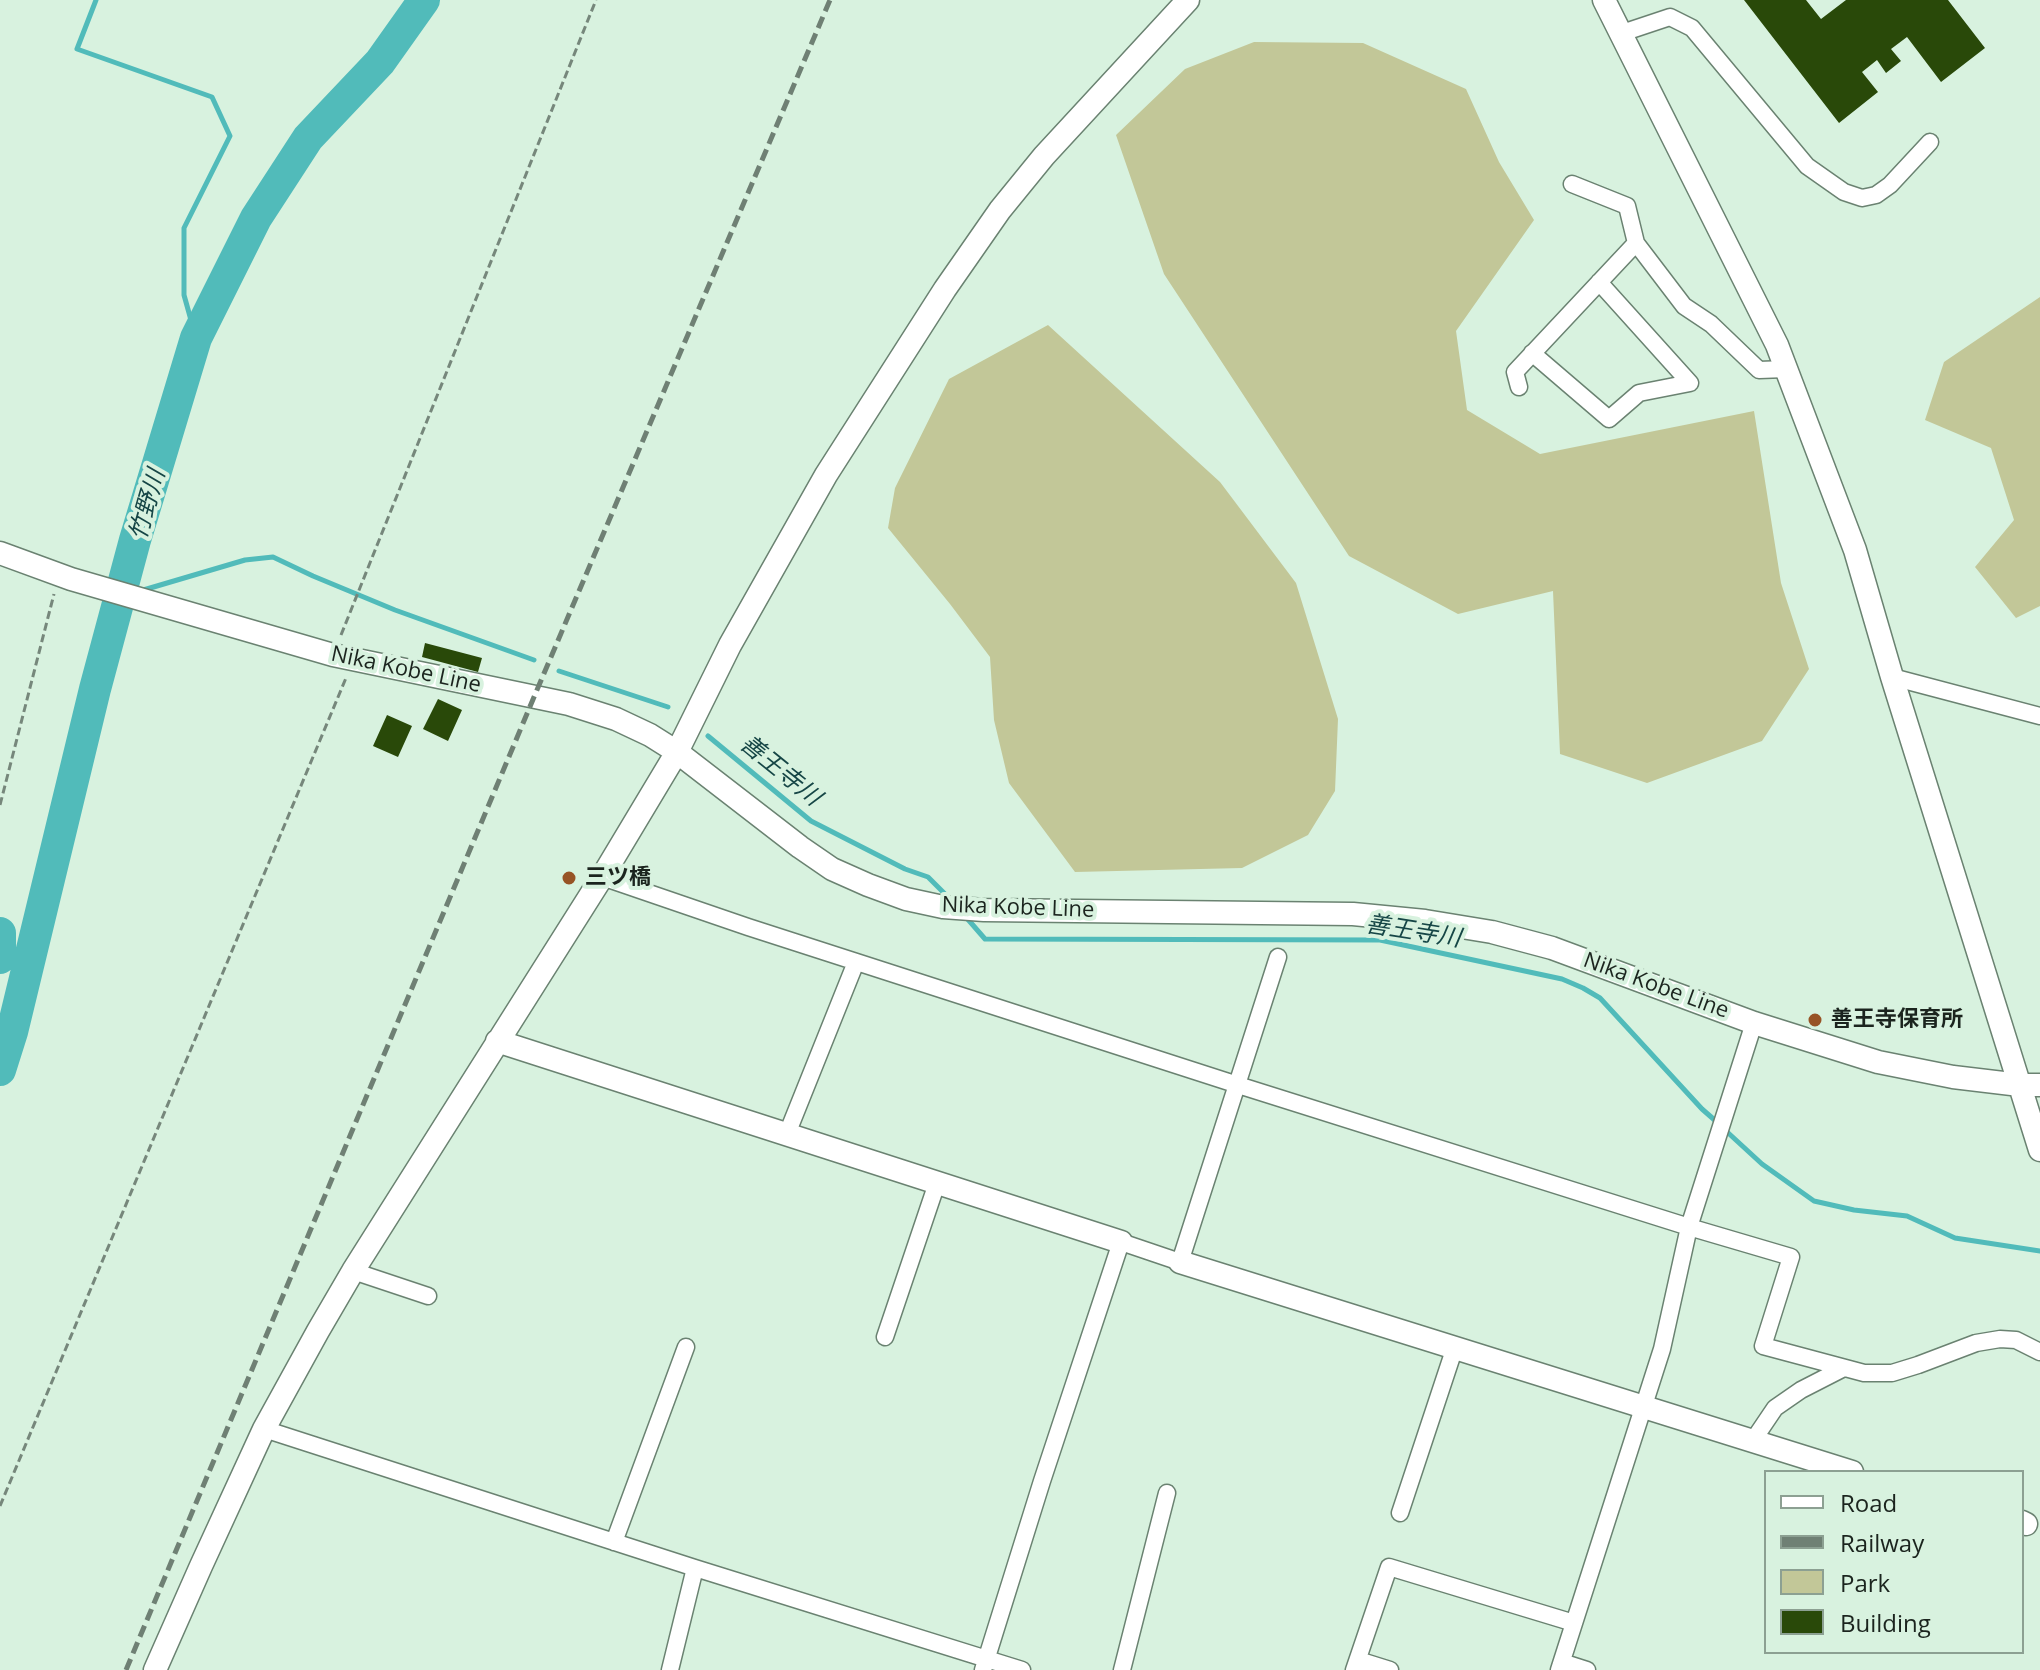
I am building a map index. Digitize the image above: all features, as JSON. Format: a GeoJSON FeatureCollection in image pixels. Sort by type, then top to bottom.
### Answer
{"type":"FeatureCollection","features":[{"type":"Feature","properties":{"kind":"street"},"geometry":{"type":"LineString","coordinates":[[155,1670],[264,1429],[353,1271],[602,877],[677,752],[730,645],[826,475],[945,289],[1000,210],[1044,156],[1188,0]]}},
{"type":"Feature","properties":{"kind":"street"},"geometry":{"type":"LineString","coordinates":[[1604,0],[1777,345],[1855,550],[1892,677],[2030,1085],[2040,1150]]}},
{"type":"Feature","properties":{"kind":"street"},"geometry":{"type":"LineString","coordinates":[[1622,33],[1670,17],[1692,28],[1807,166],[1844,192],[1862,198],[1876,195],[1890,185],[1930,142]]}},
{"type":"Feature","properties":{"kind":"street"},"geometry":{"type":"LineString","coordinates":[[1572,184],[1627,206],[1636,243],[1684,306],[1711,324],[1759,370],[1786,369]]}},
{"type":"Feature","properties":{"kind":"street"},"geometry":{"type":"LineString","coordinates":[[1519,387],[1515,372],[1636,243]]}},
{"type":"Feature","properties":{"kind":"street"},"geometry":{"type":"LineString","coordinates":[[1532,353],[1609,419],[1639,393],[1690,383],[1599,282]]}},
{"type":"Feature","properties":{"kind":"street","name":"Nika Kobe Line"},"geometry":{"type":"LineString","coordinates":[[0,553],[65,577],[343,658],[569,704],[616,719],[677,752],[832,869],[906,899],[943,907],[984,910],[1353,914],[1492,932],[1552,948],[1754,1023],[1878,1062],[1953,1077],[2030,1085]]}},
{"type":"Feature","properties":{"kind":"street"},"geometry":{"type":"LineString","coordinates":[[1892,677],[2040,716]]}},
{"type":"Feature","properties":{"kind":"street"},"geometry":{"type":"LineString","coordinates":[[602,877],[1238,1085],[1791,1257],[1763,1346],[1864,1373],[1892,1373],[1976,1343],[2000,1339],[2016,1340],[2040,1352]]}},
{"type":"Feature","properties":{"kind":"street"},"geometry":{"type":"LineString","coordinates":[[1180,1262],[1278,957]]}},
{"type":"Feature","properties":{"kind":"street"},"geometry":{"type":"LineString","coordinates":[[787,1134],[856,962]]}},
{"type":"Feature","properties":{"kind":"street"},"geometry":{"type":"LineString","coordinates":[[1587,1670],[1560,1666],[1662,1349],[1689,1227],[1754,1023]]}},
{"type":"Feature","properties":{"kind":"street"},"geometry":{"type":"LineString","coordinates":[[497,1041],[1180,1262],[1845,1470]]}},
{"type":"Feature","properties":{"kind":"street"},"geometry":{"type":"LineString","coordinates":[[885,1337],[937,1183]]}},
{"type":"Feature","properties":{"kind":"street"},"geometry":{"type":"LineString","coordinates":[[985,1664],[1121,1242]]}},
{"type":"Feature","properties":{"kind":"street"},"geometry":{"type":"LineString","coordinates":[[353,1271],[428,1296]]}},
{"type":"Feature","properties":{"kind":"street"},"geometry":{"type":"LineString","coordinates":[[614,1542],[686,1347]]}},
{"type":"Feature","properties":{"kind":"street"},"geometry":{"type":"LineString","coordinates":[[1400,1513],[1455,1347]]}},
{"type":"Feature","properties":{"kind":"street"},"geometry":{"type":"LineString","coordinates":[[1752,1442],[1775,1408],[1801,1390],[1842,1369]]}},
{"type":"Feature","properties":{"kind":"street"},"geometry":{"type":"LineString","coordinates":[[264,1429],[985,1664],[1022,1670]]}},
{"type":"Feature","properties":{"kind":"street"},"geometry":{"type":"LineString","coordinates":[[1122,1670],[1167,1493]]}},
{"type":"Feature","properties":{"kind":"street"},"geometry":{"type":"LineString","coordinates":[[1390,1670],[1356,1665],[1389,1567],[1574,1623]]}},
{"type":"Feature","properties":{"kind":"street"},"geometry":{"type":"LineString","coordinates":[[670,1670],[695,1568]]}},
{"type":"Feature","properties":{"kind":"path"},"geometry":{"type":"LineString","coordinates":[[0,1506],[343,658],[596,0]]}},
{"type":"Feature","properties":{"kind":"path"},"geometry":{"type":"LineString","coordinates":[[0,805],[65,577]]}},
{"type":"Feature","properties":{"kind":"green space"},"geometry":{"type":"Polygon","coordinates":[[[1254,42],[1363,43],[1466,89],[1499,162],[1534,220],[1456,331],[1467,410],[1540,454],[1754,411],[1781,583],[1809,669],[1762,741],[1647,783],[1560,754],[1553,591],[1458,614],[1349,556],[1164,274],[1116,135],[1185,69],[1254,42]]]}},
{"type":"Feature","properties":{"kind":"green space"},"geometry":{"type":"Polygon","coordinates":[[[2040,297],[2040,606],[2016,618],[1975,567],[2014,520],[1991,448],[1925,420],[1944,362],[2040,297]]]}},
{"type":"Feature","properties":{"kind":"green space"},"geometry":{"type":"Polygon","coordinates":[[[1048,325],[1220,482],[1296,583],[1338,719],[1335,791],[1308,835],[1242,868],[1075,872],[1009,783],[994,720],[990,657],[888,528],[895,488],[949,379],[1048,325]]]}},
{"type":"Feature","properties":{"kind":"building"},"geometry":{"type":"Polygon","coordinates":[[[1744,0],[1806,0],[1821,19],[1846,0],[1948,0],[1985,48],[1941,82],[1907,37],[1891,49],[1901,61],[1886,73],[1877,60],[1862,72],[1878,92],[1839,123],[1744,0]]]}},
{"type":"Feature","properties":{"kind":"building"},"geometry":{"type":"Polygon","coordinates":[[[425,643],[482,658],[478,672],[422,657],[425,643]]]}},
{"type":"Feature","properties":{"kind":"building"},"geometry":{"type":"Polygon","coordinates":[[[438,699],[462,710],[448,741],[423,729],[438,699]]]}},
{"type":"Feature","properties":{"kind":"building"},"geometry":{"type":"Polygon","coordinates":[[[387,715],[412,726],[398,757],[373,746],[387,715]]]}},
{"type":"Feature","properties":{"kind":"waterway"},"geometry":{"type":"LineString","coordinates":[[96,0],[77,49],[212,97],[230,136],[184,228],[184,295],[196,338]]}},
{"type":"Feature","properties":{"kind":"waterway","name":"竹野川"},"geometry":{"type":"LineString","coordinates":[[0,1070],[12,1032],[95,689],[135,540],[196,338],[256,218],[308,138],[380,62],[424,0]]}},
{"type":"Feature","properties":{"kind":"waterway","name":"善王寺川"},"geometry":{"type":"LineString","coordinates":[[140,591],[245,560],[273,557],[395,610],[534,660]]}},
{"type":"Feature","properties":{"kind":"waterway","name":"善王寺川"},"geometry":{"type":"LineString","coordinates":[[559,671],[668,707]]}},
{"type":"Feature","properties":{"kind":"waterway","name":"善王寺川"},"geometry":{"type":"LineString","coordinates":[[708,736],[811,821],[905,869],[928,877],[950,899]]}},
{"type":"Feature","properties":{"kind":"waterway","name":"善王寺川"},"geometry":{"type":"LineString","coordinates":[[965,916],[985,939],[1380,940],[1562,979],[1600,998],[1718,1123]]}},
{"type":"Feature","properties":{"kind":"waterway"},"geometry":{"type":"LineString","coordinates":[[0,933],[0,958]]}},
{"type":"Feature","properties":{"kind":"waterway","name":"善王寺川"},"geometry":{"type":"LineString","coordinates":[[1725,1130],[1762,1164],[1814,1201],[1854,1210],[1907,1216],[1955,1238],[2040,1251]]}},
{"type":"Feature","properties":{"kind":"railway"},"geometry":{"type":"LineString","coordinates":[[126,1670],[830,0]]}},
{"type":"Feature","properties":{"kind":"place","name":"三ツ橋"},"geometry":{"type":"Point","coordinates":[569,878]}},
{"type":"Feature","properties":{"kind":"place","name":"善王寺保育所"},"geometry":{"type":"Point","coordinates":[1815,1020]}}]}
